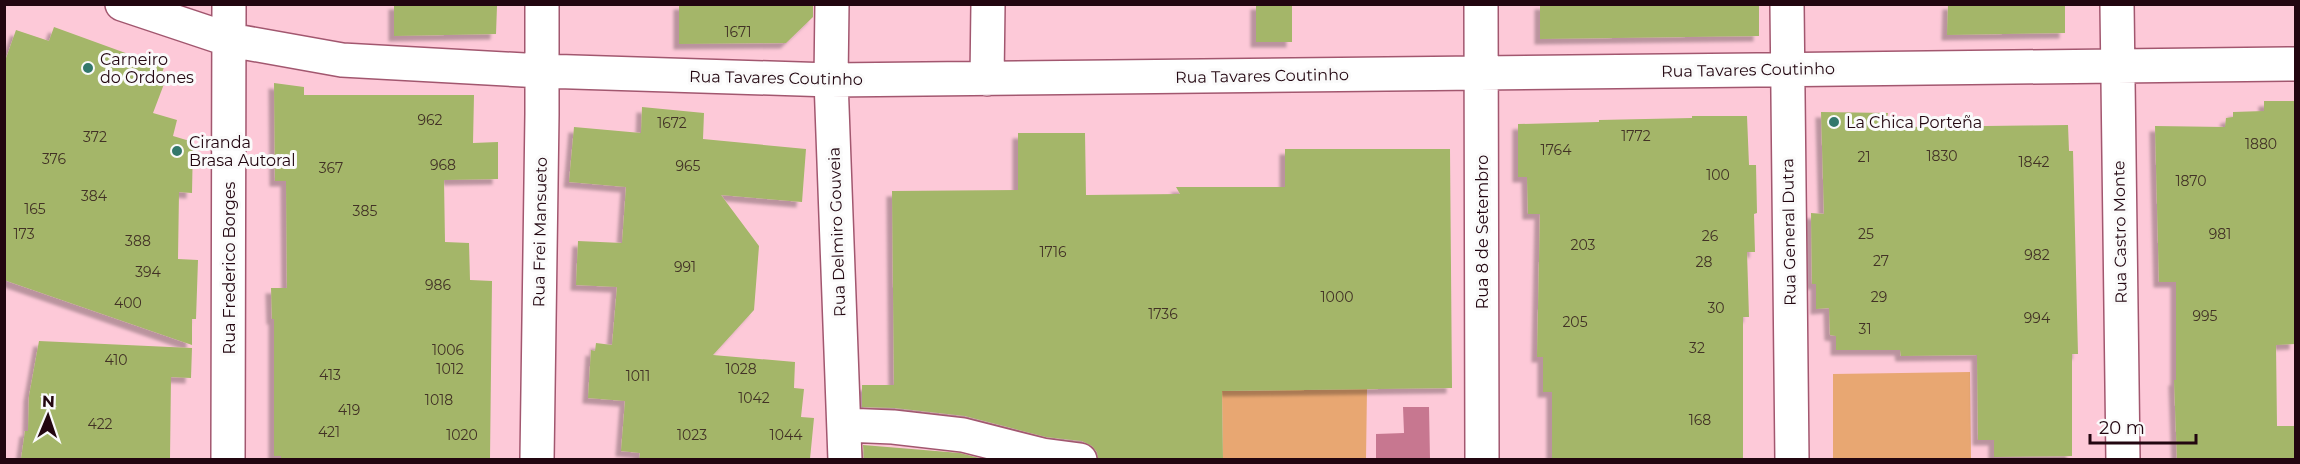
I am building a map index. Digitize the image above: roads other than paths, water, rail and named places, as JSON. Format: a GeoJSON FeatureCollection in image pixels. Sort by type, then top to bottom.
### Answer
{"type":"FeatureCollection","features":[{"type":"Feature","properties":{"kind":"street","name":"Rua Tavares Coutinho"},"geometry":{"type":"LineString","coordinates":[[122,4],[230,40],[342,60],[542,71],[831,80],[2295,64]]}},
{"type":"Feature","properties":{"kind":"street","name":"Rua Frederico Borges"},"geometry":{"type":"LineString","coordinates":[[228,459],[229,4]]}},
{"type":"Feature","properties":{"kind":"street","name":"Rua Frei Mansueto"},"geometry":{"type":"LineString","coordinates":[[537,459],[542,4]]}},
{"type":"Feature","properties":{"kind":"street","name":"Rua Delmiro Gouveia"},"geometry":{"type":"LineString","coordinates":[[832,4],[831,80],[845,459]]}},
{"type":"Feature","properties":{"kind":"street"},"geometry":{"type":"LineString","coordinates":[[987,79],[988,4]]}},
{"type":"Feature","properties":{"kind":"street","name":"Rua 8 de Setembro"},"geometry":{"type":"LineString","coordinates":[[1481,4],[1482,459]]}},
{"type":"Feature","properties":{"kind":"street","name":"Rua General Dutra"},"geometry":{"type":"LineString","coordinates":[[1786,4],[1792,459]]}},
{"type":"Feature","properties":{"kind":"street","name":"Rua Castro Monte"},"geometry":{"type":"LineString","coordinates":[[2117,4],[2123,459]]}},
{"type":"Feature","properties":{"kind":"street"},"geometry":{"type":"LineString","coordinates":[[844,425],[893,427],[963,435],[1042,455],[1080,459]]}},
{"type":"Feature","properties":{"kind":"place","name":"Carneiro do Ordones"},"geometry":{"type":"Point","coordinates":[88,68]}},
{"type":"Feature","properties":{"kind":"place","name":"La Chica Porteña"},"geometry":{"type":"Point","coordinates":[1834,122]}},
{"type":"Feature","properties":{"kind":"place","name":"Ciranda Brasa Autoral"},"geometry":{"type":"Point","coordinates":[177,151]}}]}
